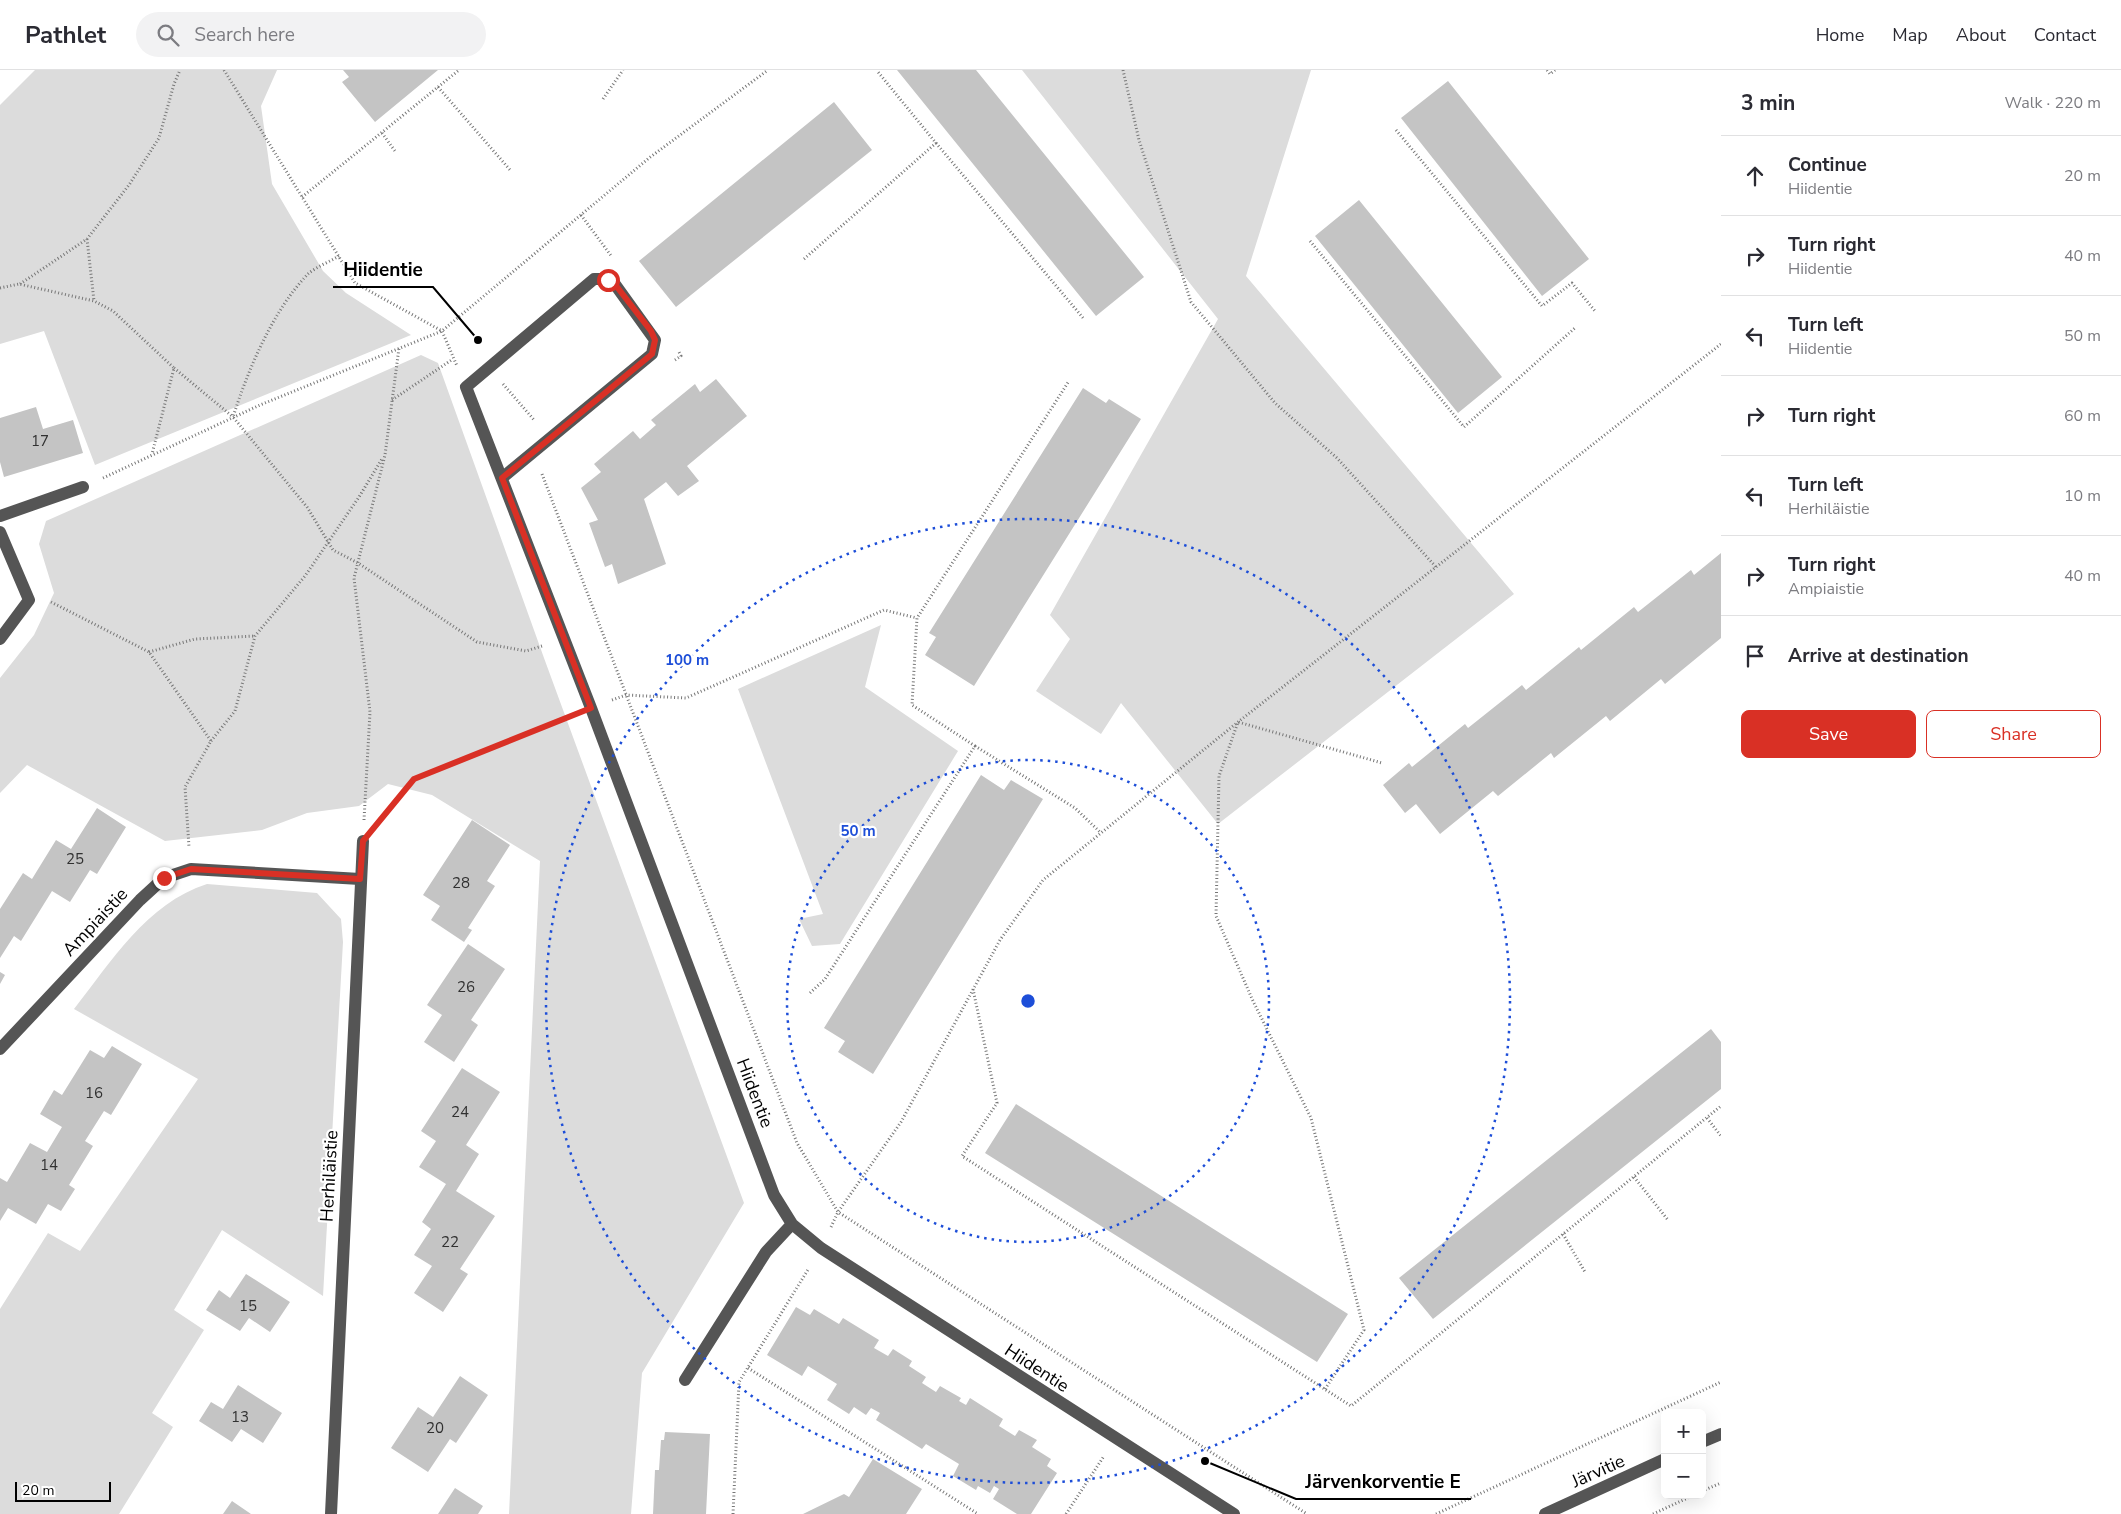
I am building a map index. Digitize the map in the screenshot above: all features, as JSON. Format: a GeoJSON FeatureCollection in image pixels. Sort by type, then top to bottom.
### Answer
{"type":"FeatureCollection","features":[{"type":"Feature","properties":{"kind":"street"},"geometry":{"type":"LineString","coordinates":[[466,387],[594,279],[603,279],[614,283],[651,331],[655,340],[652,354],[502,478]]}},
{"type":"Feature","properties":{"kind":"street","name":"Hiidentie"},"geometry":{"type":"LineString","coordinates":[[466,387],[565,639],[774,1195],[792,1224],[821,1248],[1234,1514]]}},
{"type":"Feature","properties":{"kind":"street"},"geometry":{"type":"LineString","coordinates":[[0,516],[83,487]]}},
{"type":"Feature","properties":{"kind":"street"},"geometry":{"type":"LineString","coordinates":[[0,532],[29,600],[0,639]]}},
{"type":"Feature","properties":{"kind":"street","name":"Herhiläistie"},"geometry":{"type":"LineString","coordinates":[[331,1514],[363,841]]}},
{"type":"Feature","properties":{"kind":"street","name":"Ampiaistie"},"geometry":{"type":"LineString","coordinates":[[0,1049],[140,900],[164,878],[191,869],[360,879]]}},
{"type":"Feature","properties":{"kind":"street"},"geometry":{"type":"LineString","coordinates":[[685,1380],[766,1252],[792,1224]]}},
{"type":"Feature","properties":{"kind":"street"},"geometry":{"type":"LineString","coordinates":[[1706,1440],[1721,1434]]}},
{"type":"Feature","properties":{"kind":"street","name":"Järvitie"},"geometry":{"type":"LineString","coordinates":[[1545,1514],[1661,1462]]}},
{"type":"Feature","properties":{"kind":"path"},"geometry":{"type":"LineString","coordinates":[[0,288],[19,284],[86,239],[128,185],[159,138],[174,84],[180,70]]}},
{"type":"Feature","properties":{"kind":"path"},"geometry":{"type":"LineString","coordinates":[[224,70],[355,284],[442,331],[466,387]]}},
{"type":"Feature","properties":{"kind":"path"},"geometry":{"type":"LineString","coordinates":[[302,197],[459,70]]}},
{"type":"Feature","properties":{"kind":"path"},"geometry":{"type":"LineString","coordinates":[[603,99],[623,70]]}},
{"type":"Feature","properties":{"kind":"path"},"geometry":{"type":"LineString","coordinates":[[83,487],[233,417],[442,331],[649,158],[768,70]]}},
{"type":"Feature","properties":{"kind":"path"},"geometry":{"type":"LineString","coordinates":[[1123,70],[1140,140],[1191,302],[1275,404],[1337,458],[1436,567]]}},
{"type":"Feature","properties":{"kind":"path"},"geometry":{"type":"LineString","coordinates":[[1547,70],[1550,74],[1555,70]]}},
{"type":"Feature","properties":{"kind":"path"},"geometry":{"type":"LineString","coordinates":[[878,72],[1084,319]]}},
{"type":"Feature","properties":{"kind":"path"},"geometry":{"type":"LineString","coordinates":[[438,87],[511,171]]}},
{"type":"Feature","properties":{"kind":"path"},"geometry":{"type":"LineString","coordinates":[[1396,130],[1542,306],[1572,283],[1595,311]]}},
{"type":"Feature","properties":{"kind":"path"},"geometry":{"type":"LineString","coordinates":[[382,133],[395,151]]}},
{"type":"Feature","properties":{"kind":"path"},"geometry":{"type":"LineString","coordinates":[[804,259],[936,143]]}},
{"type":"Feature","properties":{"kind":"path"},"geometry":{"type":"LineString","coordinates":[[86,239],[94,301]]}},
{"type":"Feature","properties":{"kind":"path"},"geometry":{"type":"LineString","coordinates":[[1310,241],[1464,427],[1576,327]]}},
{"type":"Feature","properties":{"kind":"path"},"geometry":{"type":"LineString","coordinates":[[233,417],[246,379],[281,310],[309,273],[339,256]]}},
{"type":"Feature","properties":{"kind":"path"},"geometry":{"type":"LineString","coordinates":[[19,284],[94,301],[113,311],[174,368],[233,417],[307,507],[333,550],[358,563],[478,642],[526,651],[565,639]]}},
{"type":"Feature","properties":{"kind":"path"},"geometry":{"type":"LineString","coordinates":[[733,1514],[739,1382],[821,1248],[838,1212],[901,1122],[1000,940],[1043,880],[1238,722],[1721,344]]}},
{"type":"Feature","properties":{"kind":"path"},"geometry":{"type":"LineString","coordinates":[[363,841],[370,712],[354,578],[385,455],[399,348]]}},
{"type":"Feature","properties":{"kind":"path"},"geometry":{"type":"LineString","coordinates":[[392,400],[453,358]]}},
{"type":"Feature","properties":{"kind":"path"},"geometry":{"type":"LineString","coordinates":[[490,367],[550,439]]}},
{"type":"Feature","properties":{"kind":"path"},"geometry":{"type":"LineString","coordinates":[[152,455],[174,368]]}},
{"type":"Feature","properties":{"kind":"path"},"geometry":{"type":"LineString","coordinates":[[1069,381],[917,618],[912,705],[1075,808],[1101,833]]}},
{"type":"Feature","properties":{"kind":"path"},"geometry":{"type":"LineString","coordinates":[[191,869],[185,786],[211,741],[235,711],[256,636],[305,576],[385,455]]}},
{"type":"Feature","properties":{"kind":"path"},"geometry":{"type":"LineString","coordinates":[[530,456],[543,476],[797,1143],[838,1212],[1307,1514]]}},
{"type":"Feature","properties":{"kind":"path"},"geometry":{"type":"LineString","coordinates":[[29,600],[45,599],[149,652],[211,741]]}},
{"type":"Feature","properties":{"kind":"path"},"geometry":{"type":"LineString","coordinates":[[363,841],[414,779],[626,694],[686,698],[884,610],[917,618]]}},
{"type":"Feature","properties":{"kind":"path"},"geometry":{"type":"LineString","coordinates":[[149,652],[195,639],[256,636]]}},
{"type":"Feature","properties":{"kind":"path"},"geometry":{"type":"LineString","coordinates":[[1238,722],[1382,763]]}},
{"type":"Feature","properties":{"kind":"path"},"geometry":{"type":"LineString","coordinates":[[1238,722],[1219,776],[1216,916],[1253,1000],[1311,1118],[1364,1330],[1325,1389]]}},
{"type":"Feature","properties":{"kind":"path"},"geometry":{"type":"LineString","coordinates":[[810,993],[825,979],[975,746]]}},
{"type":"Feature","properties":{"kind":"path"},"geometry":{"type":"LineString","coordinates":[[973,989],[997,1103],[962,1156],[1351,1406],[1721,1106]]}},
{"type":"Feature","properties":{"kind":"path"},"geometry":{"type":"LineString","coordinates":[[1707,1118],[1721,1136]]}},
{"type":"Feature","properties":{"kind":"path"},"geometry":{"type":"LineString","coordinates":[[1634,1177],[1668,1220]]}},
{"type":"Feature","properties":{"kind":"path"},"geometry":{"type":"LineString","coordinates":[[1563,1234],[1585,1272]]}},
{"type":"Feature","properties":{"kind":"path"},"geometry":{"type":"LineString","coordinates":[[748,1368],[978,1514]]}},
{"type":"Feature","properties":{"kind":"path"},"geometry":{"type":"LineString","coordinates":[[1436,1514],[1721,1382]]}},
{"type":"Feature","properties":{"kind":"path"},"geometry":{"type":"LineString","coordinates":[[1066,1514],[1116,1439]]}},
{"type":"Feature","properties":{"kind":"path"},"geometry":{"type":"LineString","coordinates":[[1706,1490],[1721,1483]]}},
{"type":"Feature","properties":{"kind":"path"},"geometry":{"type":"LineString","coordinates":[[1652,1514],[1685,1499]]}},
{"type":"Feature","properties":{"kind":"shaded area"},"geometry":{"type":"Polygon","coordinates":[[[35,70],[277,70],[261,106],[272,184],[323,271],[346,293],[411,335],[95,465],[44,331],[0,344],[0,105],[35,70]]]}},
{"type":"Feature","properties":{"kind":"shaded area"},"geometry":{"type":"Polygon","coordinates":[[[1022,70],[1311,70],[1246,276],[1514,594],[1218,824],[1121,703],[1101,734],[1036,691],[1070,639],[1050,615],[1218,319],[1022,70]]]}},
{"type":"Feature","properties":{"kind":"shaded area"},"geometry":{"type":"Polygon","coordinates":[[[421,355],[438,363],[744,1203],[642,1373],[631,1514],[509,1514],[540,861],[432,795],[388,784],[359,806],[307,813],[262,830],[165,841],[27,765],[0,793],[0,678],[34,635],[54,593],[39,544],[46,521],[421,355]]]}},
{"type":"Feature","properties":{"kind":"shaded area"},"geometry":{"type":"Polygon","coordinates":[[[881,625],[865,687],[958,751],[840,944],[812,946],[799,919],[823,914],[738,689],[881,625]]]}},
{"type":"Feature","properties":{"kind":"shaded area"},"geometry":{"type":"Polygon","coordinates":[[[207,884],[317,893],[341,919],[343,942],[323,1296],[222,1230],[174,1310],[204,1330],[152,1413],[173,1427],[119,1514],[0,1514],[0,1309],[48,1233],[80,1251],[198,1079],[74,1009],[117,954],[148,920],[166,905],[186,893],[207,884]]]}},
{"type":"Feature","properties":{"kind":"building"},"geometry":{"type":"Polygon","coordinates":[[[343,70],[438,70],[375,122],[342,82],[349,77],[343,70]]]}},
{"type":"Feature","properties":{"kind":"building"},"geometry":{"type":"Polygon","coordinates":[[[897,70],[976,70],[1144,277],[1096,316],[897,70]]]}},
{"type":"Feature","properties":{"kind":"building"},"geometry":{"type":"Polygon","coordinates":[[[1448,81],[1589,259],[1542,296],[1401,118],[1448,81]]]}},
{"type":"Feature","properties":{"kind":"building"},"geometry":{"type":"Polygon","coordinates":[[[834,102],[872,150],[676,307],[639,261],[834,102]]]}},
{"type":"Feature","properties":{"kind":"building"},"geometry":{"type":"Polygon","coordinates":[[[1359,200],[1502,377],[1458,413],[1315,236],[1359,200]]]}},
{"type":"Feature","properties":{"kind":"building"},"geometry":{"type":"Polygon","coordinates":[[[716,379],[747,416],[687,466],[699,481],[678,496],[666,482],[644,499],[666,564],[618,584],[612,564],[605,567],[589,523],[598,520],[581,488],[601,472],[594,464],[633,431],[640,439],[656,425],[651,420],[695,384],[700,392],[716,379]]]}},
{"type":"Feature","properties":{"kind":"building"},"geometry":{"type":"Polygon","coordinates":[[[1083,388],[1106,403],[1109,399],[1141,419],[974,686],[925,655],[936,637],[929,633],[1083,388]]]}},
{"type":"Feature","properties":{"kind":"building"},"geometry":{"type":"Polygon","coordinates":[[[36,407],[43,429],[73,420],[83,453],[4,477],[0,462],[0,418],[36,407]]]}},
{"type":"Feature","properties":{"kind":"building"},"geometry":{"type":"Polygon","coordinates":[[[1721,553],[1721,638],[1665,684],[1661,679],[1610,721],[1606,716],[1554,758],[1551,753],[1498,796],[1493,791],[1440,834],[1416,804],[1405,813],[1383,785],[1409,763],[1412,767],[1465,724],[1468,728],[1522,685],[1526,690],[1579,647],[1581,650],[1634,607],[1638,612],[1691,570],[1694,575],[1721,553]]]}},
{"type":"Feature","properties":{"kind":"building"},"geometry":{"type":"Polygon","coordinates":[[[981,775],[1004,790],[1011,780],[1043,799],[873,1074],[838,1052],[845,1041],[824,1028],[981,775]]]}},
{"type":"Feature","properties":{"kind":"building"},"geometry":{"type":"Polygon","coordinates":[[[97,808],[126,827],[97,874],[90,870],[70,902],[52,891],[21,941],[14,936],[0,958],[0,909],[23,873],[32,879],[56,840],[71,849],[97,808]]]}},
{"type":"Feature","properties":{"kind":"building"},"geometry":{"type":"Polygon","coordinates":[[[472,820],[510,845],[487,881],[495,886],[468,928],[472,930],[464,942],[431,920],[440,906],[423,895],[472,820]]]}},
{"type":"Feature","properties":{"kind":"building"},"geometry":{"type":"Polygon","coordinates":[[[468,944],[505,969],[471,1020],[478,1025],[454,1062],[424,1042],[442,1015],[427,1005],[468,944]]]}},
{"type":"Feature","properties":{"kind":"building"},"geometry":{"type":"Polygon","coordinates":[[[0,972],[5,975],[0,984],[0,972]]]}},
{"type":"Feature","properties":{"kind":"building"},"geometry":{"type":"Polygon","coordinates":[[[1711,1029],[1721,1042],[1721,1089],[1433,1319],[1399,1278],[1711,1029]]]}},
{"type":"Feature","properties":{"kind":"building"},"geometry":{"type":"Polygon","coordinates":[[[112,1046],[142,1064],[111,1115],[104,1111],[85,1141],[93,1146],[69,1185],[75,1189],[61,1211],[48,1204],[36,1224],[8,1208],[0,1221],[0,1178],[7,1182],[30,1143],[47,1152],[62,1127],[40,1114],[54,1090],[62,1095],[90,1050],[104,1058],[112,1046]]]}},
{"type":"Feature","properties":{"kind":"building"},"geometry":{"type":"Polygon","coordinates":[[[462,1068],[500,1092],[466,1145],[479,1154],[456,1191],[495,1216],[460,1269],[468,1274],[443,1312],[414,1293],[432,1266],[414,1255],[431,1229],[422,1222],[446,1184],[419,1167],[436,1141],[421,1131],[462,1068]]]}},
{"type":"Feature","properties":{"kind":"building"},"geometry":{"type":"Polygon","coordinates":[[[1016,1104],[1348,1314],[1317,1362],[985,1153],[1016,1104]]]}},
{"type":"Feature","properties":{"kind":"building"},"geometry":{"type":"Polygon","coordinates":[[[246,1274],[290,1302],[270,1332],[249,1318],[240,1331],[206,1310],[219,1290],[230,1298],[246,1274]]]}},
{"type":"Feature","properties":{"kind":"building"},"geometry":{"type":"Polygon","coordinates":[[[796,1307],[810,1315],[814,1309],[839,1324],[843,1318],[879,1340],[874,1348],[888,1356],[893,1349],[912,1361],[909,1366],[926,1377],[922,1383],[936,1392],[940,1386],[961,1398],[959,1401],[966,1405],[970,1398],[1003,1419],[999,1426],[1015,1436],[1019,1430],[1037,1440],[1032,1447],[1051,1459],[1047,1466],[1057,1473],[1031,1514],[1017,1514],[993,1499],[999,1489],[994,1486],[990,1493],[978,1486],[976,1490],[953,1476],[959,1464],[926,1444],[922,1449],[876,1420],[880,1413],[871,1408],[866,1415],[854,1407],[849,1414],[827,1400],[837,1384],[808,1366],[802,1376],[767,1355],[796,1307]]]}},
{"type":"Feature","properties":{"kind":"building"},"geometry":{"type":"Polygon","coordinates":[[[460,1376],[488,1395],[456,1443],[450,1439],[428,1472],[391,1448],[418,1407],[433,1417],[460,1376]]]}},
{"type":"Feature","properties":{"kind":"building"},"geometry":{"type":"Polygon","coordinates":[[[238,1385],[282,1413],[263,1443],[241,1429],[232,1442],[199,1421],[211,1402],[223,1409],[238,1385]]]}},
{"type":"Feature","properties":{"kind":"building"},"geometry":{"type":"Polygon","coordinates":[[[665,1432],[710,1434],[706,1514],[653,1514],[655,1470],[659,1470],[661,1440],[664,1440],[665,1432]]]}},
{"type":"Feature","properties":{"kind":"building"},"geometry":{"type":"Polygon","coordinates":[[[873,1459],[922,1489],[906,1514],[803,1514],[844,1494],[849,1497],[873,1459]]]}},
{"type":"Feature","properties":{"kind":"building"},"geometry":{"type":"Polygon","coordinates":[[[455,1488],[483,1506],[478,1514],[438,1514],[455,1488]]]}},
{"type":"Feature","properties":{"kind":"building"},"geometry":{"type":"Polygon","coordinates":[[[232,1501],[251,1514],[223,1514],[232,1501]]]}},
{"type":"Feature","properties":{"kind":"place","name":"Hiidentie"},"geometry":{"type":"Point","coordinates":[478,340]}},
{"type":"Feature","properties":{"kind":"place","name":"Järvenkorventie E"},"geometry":{"type":"Point","coordinates":[1205,1461]}},
{"type":"Feature","properties":{"kind":"route"},"geometry":{"type":"LineString","coordinates":[[164,878],[191,869],[360,879],[363,841],[414,779],[591,708],[502,478],[652,354],[655,340],[651,331],[614,283],[608,280]]}}]}
